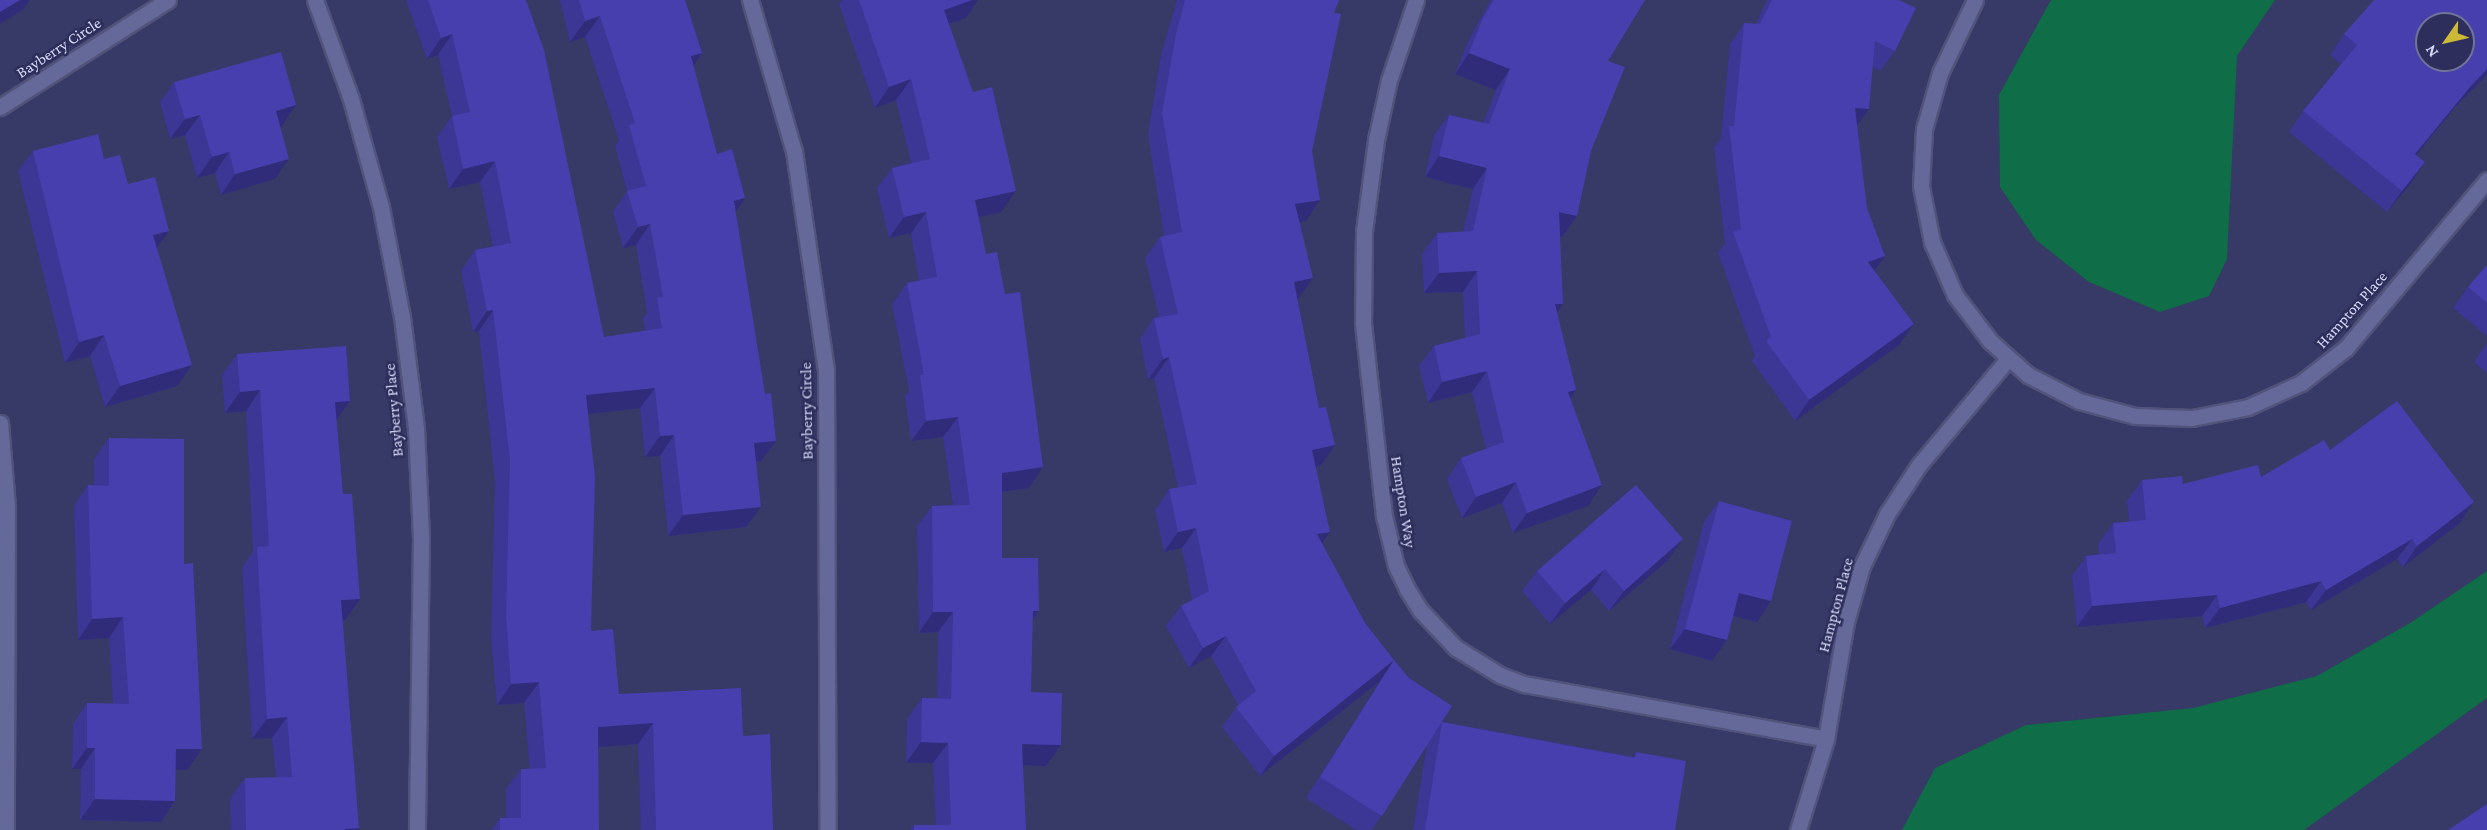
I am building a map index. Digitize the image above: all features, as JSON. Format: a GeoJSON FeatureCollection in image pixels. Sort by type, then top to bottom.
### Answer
{"type":"FeatureCollection","features":[{"type":"Feature","properties":{"kind":"street","name":"Bayberry Circle"},"geometry":{"type":"LineString","coordinates":[[0,107],[168,0]]}},
{"type":"Feature","properties":{"kind":"street","name":"Bayberry Place"},"geometry":{"type":"LineString","coordinates":[[315,0],[351,99],[381,207],[402,317],[416,428],[421,539],[417,830]]}},
{"type":"Feature","properties":{"kind":"street","name":"Bayberry Circle"},"geometry":{"type":"LineString","coordinates":[[750,0],[794,151],[826,370],[828,830]]}},
{"type":"Feature","properties":{"kind":"street","name":"Hampton Way"},"geometry":{"type":"LineString","coordinates":[[1416,0],[1389,80],[1376,140],[1364,231],[1363,323],[1384,516],[1391,550],[1407,589],[1421,611],[1456,648],[1485,667],[1524,684],[1826,739]]}},
{"type":"Feature","properties":{"kind":"street","name":"Hampton Place"},"geometry":{"type":"LineString","coordinates":[[1975,0],[1930,100],[1924,129],[1922,186],[1932,242],[1942,269],[1971,319],[2008,359],[2053,389],[2116,412],[2192,418],[2248,407],[2301,383],[2346,348],[2487,180]]}},
{"type":"Feature","properties":{"kind":"street","name":"Hampton Place"},"geometry":{"type":"LineString","coordinates":[[1798,830],[1826,739],[1846,622],[1862,566],[1887,514],[1919,465],[2008,359]]}},
{"type":"Feature","properties":{"kind":"street"},"geometry":{"type":"LineString","coordinates":[[0,423],[6,830]]}},
{"type":"Feature","properties":{"kind":"shaded area"},"geometry":{"type":"Polygon","coordinates":[[[2051,0],[2275,0],[2237,56],[2227,259],[2209,296],[2160,312],[2089,282],[2036,240],[2000,187],[1999,95],[2051,0]]]}},
{"type":"Feature","properties":{"kind":"shaded area"},"geometry":{"type":"Polygon","coordinates":[[[2487,571],[2487,698],[2304,830],[1902,830],[1935,768],[2026,725],[2193,708],[2317,676],[2410,623],[2487,571]]]}},
{"type":"Feature","properties":{"kind":"building"},"geometry":{"type":"Polygon","coordinates":[[[0,0],[20,0],[0,12],[0,0]]]}},
{"type":"Feature","properties":{"kind":"building"},"geometry":{"type":"Polygon","coordinates":[[[428,0],[526,0],[544,50],[604,337],[662,328],[657,298],[663,297],[650,224],[638,227],[627,191],[646,186],[629,125],[635,123],[600,16],[585,21],[579,0],[685,0],[702,53],[691,56],[717,154],[732,149],[745,198],[734,201],[765,394],[771,393],[776,441],[754,443],[761,507],[683,515],[674,435],[660,436],[655,388],[586,395],[595,477],[591,631],[613,629],[619,694],[741,688],[743,736],[770,734],[773,830],[656,830],[653,723],[598,727],[599,830],[500,830],[500,818],[521,818],[521,769],[546,768],[539,682],[511,684],[506,616],[510,460],[493,310],[487,311],[475,250],[511,243],[495,161],[463,169],[452,116],[470,112],[452,34],[441,38],[428,0]]]}},
{"type":"Feature","properties":{"kind":"building"},"geometry":{"type":"Polygon","coordinates":[[[859,0],[972,0],[944,10],[973,92],[992,87],[1016,191],[975,200],[986,254],[997,252],[1005,294],[1020,292],[1043,467],[1002,473],[1002,558],[1038,558],[1039,611],[1033,611],[1031,692],[1062,693],[1061,745],[1022,744],[1026,830],[914,830],[914,825],[951,825],[948,743],[921,742],[922,698],[951,699],[953,612],[933,612],[932,506],[970,505],[958,417],[926,421],[920,375],[924,375],[907,283],[937,277],[926,212],[904,217],[892,168],[930,159],[911,79],[889,87],[859,0]]]}},
{"type":"Feature","properties":{"kind":"building"},"geometry":{"type":"Polygon","coordinates":[[[1185,0],[1339,0],[1334,13],[1341,14],[1312,151],[1320,200],[1295,204],[1313,278],[1294,282],[1319,408],[1326,407],[1335,445],[1312,450],[1330,532],[1317,534],[1365,623],[1394,660],[1274,756],[1236,707],[1256,691],[1226,636],[1203,648],[1181,606],[1209,591],[1196,528],[1178,532],[1169,489],[1197,484],[1169,357],[1163,359],[1154,318],[1178,314],[1160,237],[1182,232],[1162,113],[1176,34],[1185,0]]]}},
{"type":"Feature","properties":{"kind":"building"},"geometry":{"type":"Polygon","coordinates":[[[1494,0],[1645,0],[1608,61],[1625,67],[1591,151],[1577,216],[1559,212],[1563,304],[1555,304],[1576,390],[1568,392],[1602,485],[1527,513],[1516,482],[1476,497],[1461,458],[1504,442],[1487,371],[1442,382],[1434,346],[1480,334],[1477,271],[1439,273],[1437,233],[1473,231],[1487,168],[1439,156],[1449,115],[1489,124],[1510,69],[1469,53],[1483,18],[1494,0]]]}},
{"type":"Feature","properties":{"kind":"building"},"geometry":{"type":"Polygon","coordinates":[[[1772,0],[1899,0],[1916,8],[1895,51],[1875,41],[1869,109],[1855,108],[1867,208],[1885,256],[1868,262],[1914,324],[1809,400],[1766,341],[1771,337],[1733,232],[1741,229],[1729,126],[1734,126],[1744,23],[1760,24],[1772,0]]]}},
{"type":"Feature","properties":{"kind":"building"},"geometry":{"type":"Polygon","coordinates":[[[2374,0],[2487,0],[2487,69],[2415,154],[2425,162],[2402,191],[2303,111],[2357,45],[2344,34],[2374,0]]]}},
{"type":"Feature","properties":{"kind":"building"},"geometry":{"type":"Polygon","coordinates":[[[281,52],[296,105],[276,111],[289,159],[235,174],[229,152],[212,157],[200,115],[185,119],[174,82],[281,52]]]}},
{"type":"Feature","properties":{"kind":"building"},"geometry":{"type":"Polygon","coordinates":[[[98,134],[104,159],[120,155],[128,184],[155,177],[169,231],[153,235],[192,365],[120,386],[104,335],[79,342],[33,151],[98,134]]]}},
{"type":"Feature","properties":{"kind":"building"},"geometry":{"type":"Polygon","coordinates":[[[2487,265],[2487,303],[2468,287],[2487,265]]]}},
{"type":"Feature","properties":{"kind":"building"},"geometry":{"type":"Polygon","coordinates":[[[346,346],[350,401],[335,402],[343,494],[352,494],[360,599],[341,600],[359,828],[246,830],[245,778],[292,777],[287,717],[267,719],[257,547],[269,546],[260,390],[240,392],[237,354],[346,346]]]}},
{"type":"Feature","properties":{"kind":"building"},"geometry":{"type":"Polygon","coordinates":[[[2397,401],[2474,502],[2417,546],[2412,539],[2326,590],[2321,581],[2220,608],[2217,595],[2092,606],[2086,556],[2116,553],[2113,523],[2146,520],[2142,480],[2182,476],[2183,484],[2258,465],[2261,477],[2324,440],[2330,450],[2397,401]]]}},
{"type":"Feature","properties":{"kind":"building"},"geometry":{"type":"Polygon","coordinates":[[[109,438],[184,439],[184,564],[193,563],[202,749],[176,749],[175,801],[95,799],[95,748],[87,748],[87,703],[129,704],[123,617],[92,619],[88,485],[109,486],[109,438]]]}},
{"type":"Feature","properties":{"kind":"building"},"geometry":{"type":"Polygon","coordinates":[[[1636,485],[1683,539],[1624,591],[1605,569],[1565,603],[1537,571],[1636,485]]]}},
{"type":"Feature","properties":{"kind":"building"},"geometry":{"type":"Polygon","coordinates":[[[1719,501],[1792,521],[1771,601],[1739,593],[1727,640],[1685,629],[1719,501]]]}},
{"type":"Feature","properties":{"kind":"building"},"geometry":{"type":"Polygon","coordinates":[[[1394,660],[1409,678],[1452,706],[1382,816],[1320,777],[1394,660]]]}},
{"type":"Feature","properties":{"kind":"building"},"geometry":{"type":"Polygon","coordinates":[[[1442,722],[1635,758],[1636,752],[1686,761],[1675,830],[1425,830],[1442,722]]]}},
{"type":"Feature","properties":{"kind":"building"},"geometry":{"type":"Polygon","coordinates":[[[2487,804],[2487,830],[2448,830],[2487,804]]]}}]}
